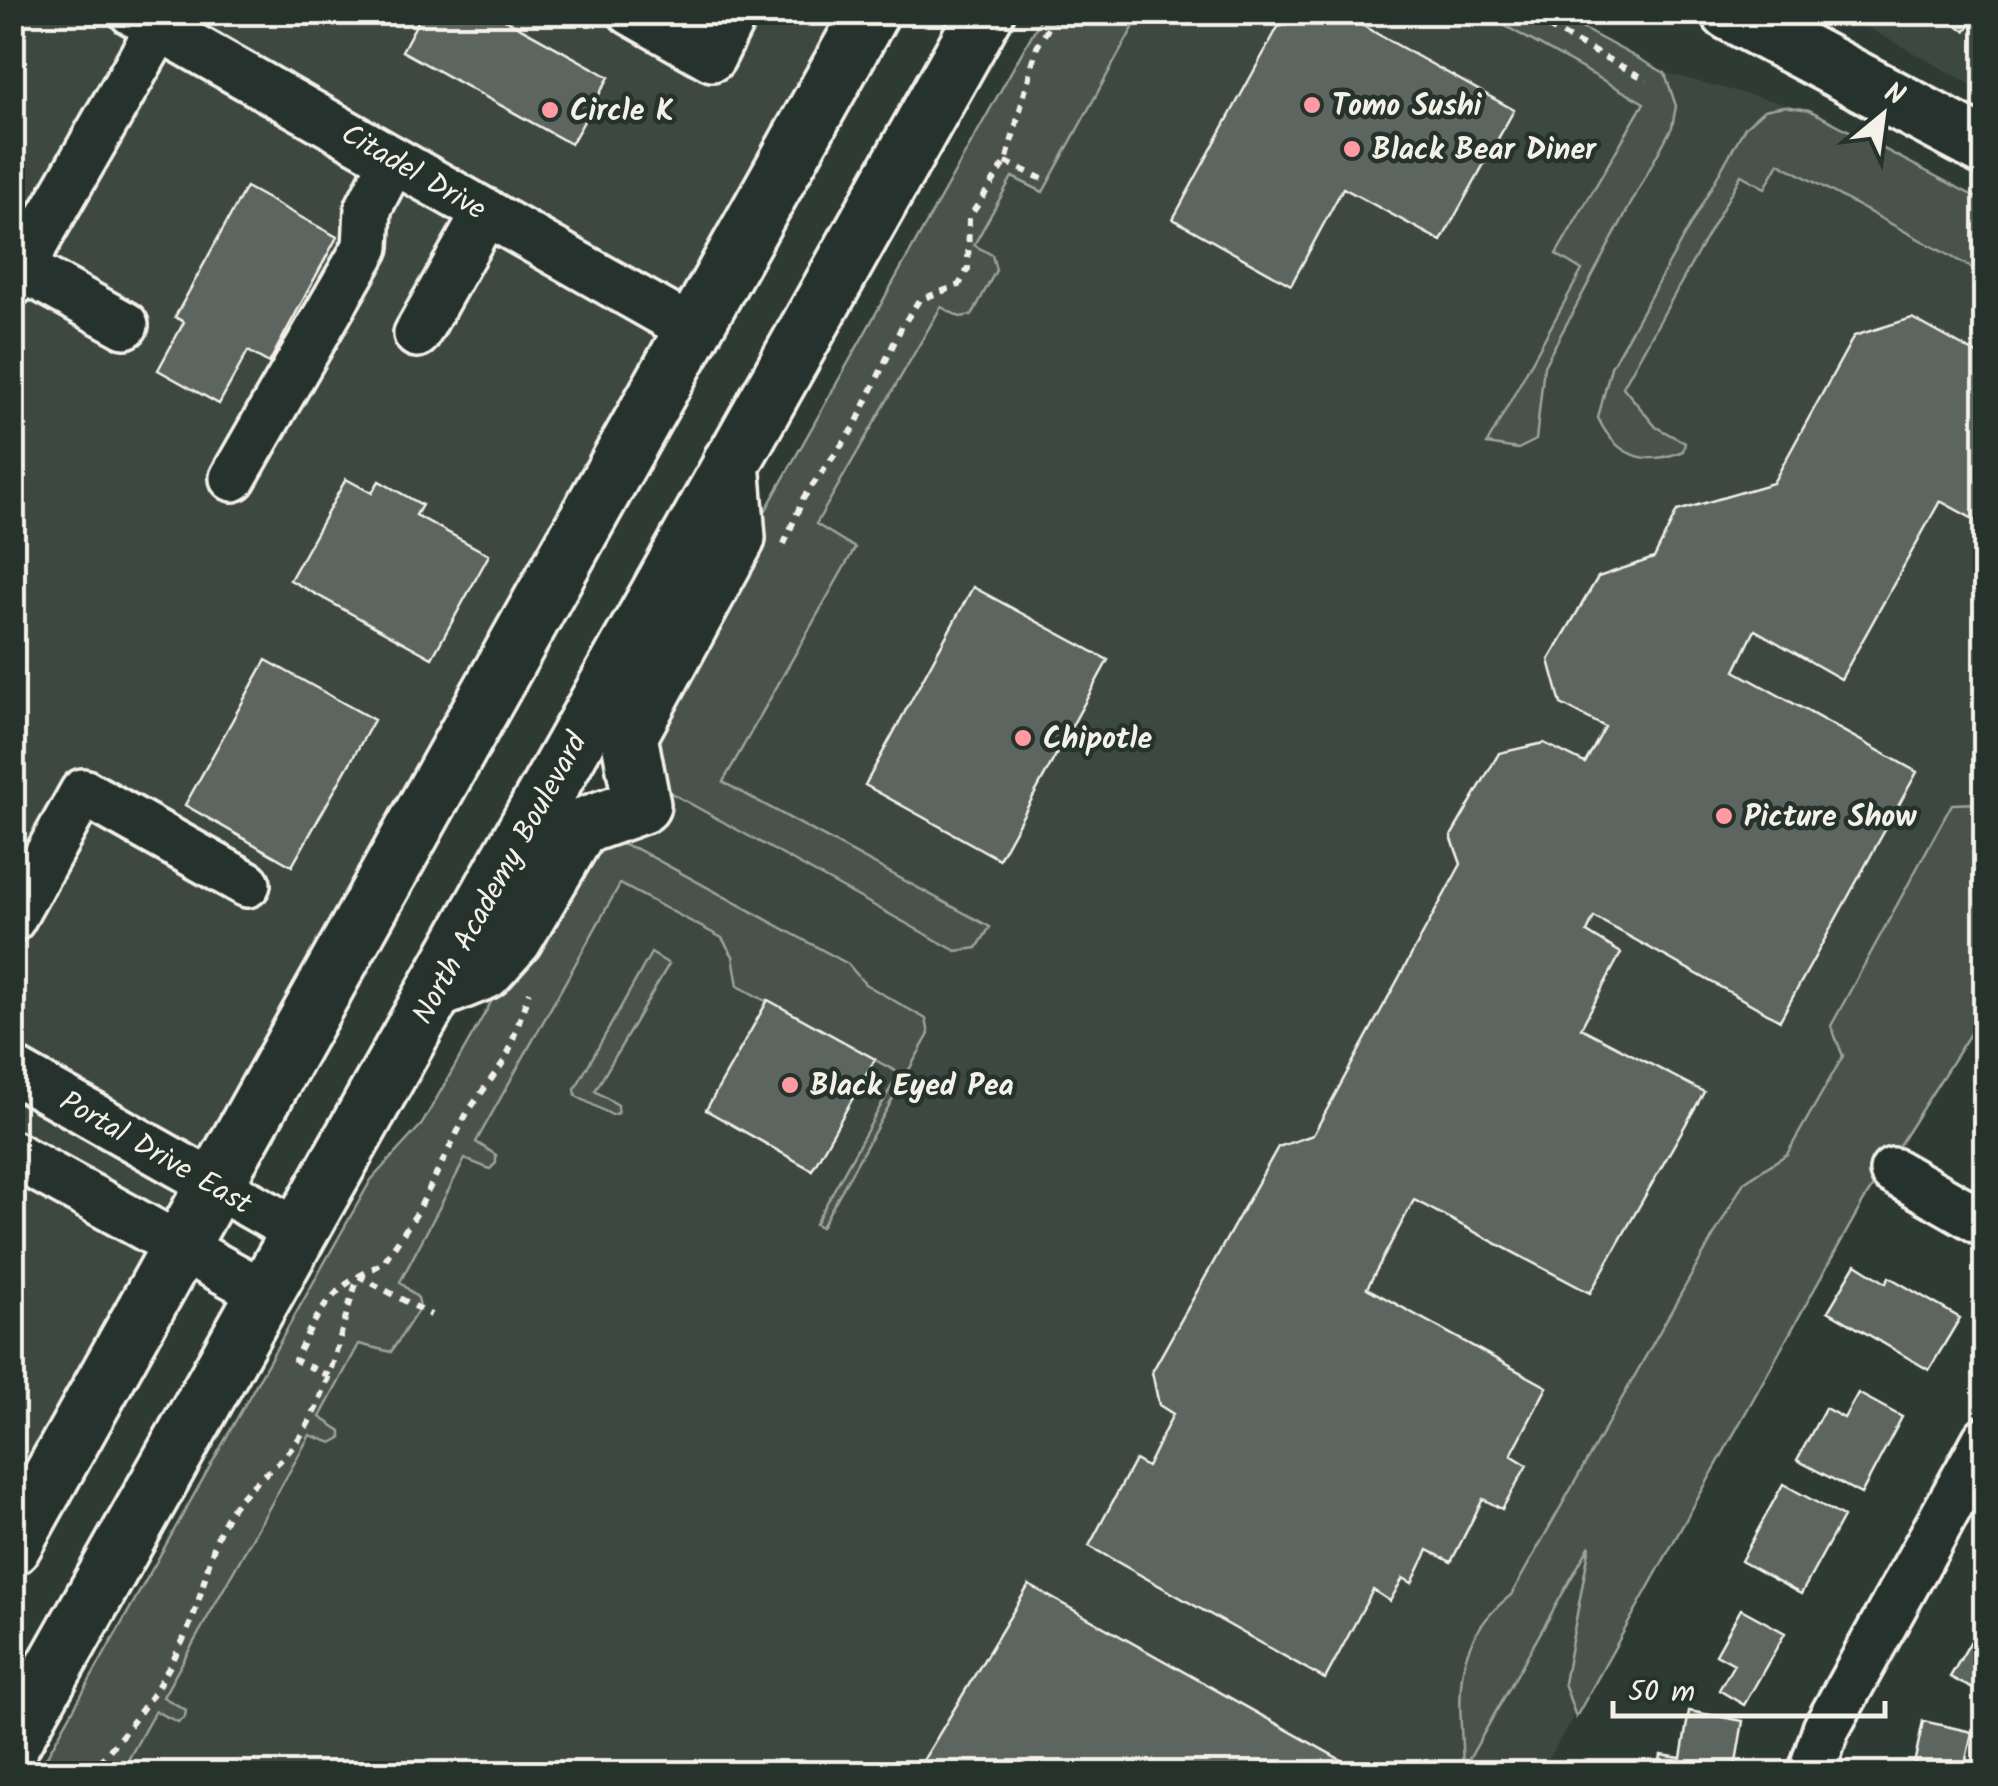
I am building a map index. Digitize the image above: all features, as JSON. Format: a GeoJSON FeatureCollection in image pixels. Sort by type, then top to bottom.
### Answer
{"type":"FeatureCollection","features":[{"type":"Feature","properties":{"kind":"main road"},"geometry":{"type":"LineString","coordinates":[[12,1547],[871,12]]}},
{"type":"Feature","properties":{"kind":"main road","name":"North Academy Boulevard"},"geometry":{"type":"LineString","coordinates":[[12,1743],[986,12]]}},
{"type":"Feature","properties":{"kind":"main road"},"geometry":{"type":"LineString","coordinates":[[1729,12],[1986,148]]}},
{"type":"Feature","properties":{"kind":"main road"},"geometry":{"type":"LineString","coordinates":[[436,991],[485,971],[514,939],[580,827],[642,804],[629,736],[738,538],[732,462]]}},
{"type":"Feature","properties":{"kind":"street"},"geometry":{"type":"LineString","coordinates":[[652,18],[712,58],[735,12]]}},
{"type":"Feature","properties":{"kind":"street"},"geometry":{"type":"LineString","coordinates":[[125,325],[17,276],[153,18]]}},
{"type":"Feature","properties":{"kind":"street","name":"Citadel Drive"},"geometry":{"type":"LineString","coordinates":[[153,18],[695,331]]}},
{"type":"Feature","properties":{"kind":"street"},"geometry":{"type":"LineString","coordinates":[[233,478],[366,247],[368,209],[394,160]]}},
{"type":"Feature","properties":{"kind":"street"},"geometry":{"type":"LineString","coordinates":[[417,334],[486,212]]}},
{"type":"Feature","properties":{"kind":"street"},"geometry":{"type":"LineString","coordinates":[[12,919],[82,792],[247,884]]}},
{"type":"Feature","properties":{"kind":"street","name":"Portal Drive East"},"geometry":{"type":"LineString","coordinates":[[12,1070],[300,1234]]}},
{"type":"Feature","properties":{"kind":"street"},"geometry":{"type":"LineString","coordinates":[[12,1154],[266,1294]]}},
{"type":"Feature","properties":{"kind":"street"},"geometry":{"type":"LineString","coordinates":[[1893,1170],[1986,1224]]}},
{"type":"Feature","properties":{"kind":"street"},"geometry":{"type":"LineString","coordinates":[[1811,1774],[1826,1729],[1986,1439]]}},
{"type":"Feature","properties":{"kind":"path"},"geometry":{"type":"LineString","coordinates":[[780,554],[804,497],[854,428],[901,328],[919,300],[959,285],[968,269],[969,218],[1006,162],[1036,47],[1058,12]]}},
{"type":"Feature","properties":{"kind":"path"},"geometry":{"type":"LineString","coordinates":[[1520,12],[1648,80]]}},
{"type":"Feature","properties":{"kind":"path"},"geometry":{"type":"LineString","coordinates":[[1006,162],[1048,182]]}},
{"type":"Feature","properties":{"kind":"path"},"geometry":{"type":"LineString","coordinates":[[329,1376],[296,1360],[307,1332],[341,1286],[383,1262],[417,1212],[467,1112],[507,1057],[532,981]]}},
{"type":"Feature","properties":{"kind":"path"},"geometry":{"type":"LineString","coordinates":[[359,1276],[432,1315]]}},
{"type":"Feature","properties":{"kind":"path"},"geometry":{"type":"LineString","coordinates":[[88,1774],[132,1726],[164,1678],[192,1621],[225,1520],[259,1476],[295,1445],[329,1376],[359,1276]]}},
{"type":"Feature","properties":{"kind":"shaded area"},"geometry":{"type":"Polygon","coordinates":[[[13,13],[848,13],[13,1488],[13,13]]]}},
{"type":"Feature","properties":{"kind":"shaded area"},"geometry":{"type":"Polygon","coordinates":[[[1044,13],[1554,13],[1665,73],[1809,110],[1985,202],[1985,1010],[1863,1202],[1541,1773],[37,1774],[371,1180],[422,1124],[1044,13]]]}},
{"type":"Feature","properties":{"kind":"shaded area"},"geometry":{"type":"Polygon","coordinates":[[[1044,13],[1141,13],[1043,192],[1012,177],[974,245],[992,255],[996,270],[972,315],[960,317],[941,307],[816,524],[855,548],[723,782],[990,927],[977,948],[956,951],[662,788],[642,731],[1044,13]]]}},
{"type":"Feature","properties":{"kind":"shaded area"},"geometry":{"type":"Polygon","coordinates":[[[1482,13],[1554,13],[1665,73],[1676,106],[1672,127],[1544,366],[1536,440],[1518,449],[1487,444],[1582,270],[1556,254],[1644,103],[1482,13]]]}},
{"type":"Feature","properties":{"kind":"shaded area"},"geometry":{"type":"Polygon","coordinates":[[[1841,13],[1985,13],[1985,92],[1841,13]]]}},
{"type":"Feature","properties":{"kind":"shaded area"},"geometry":{"type":"Polygon","coordinates":[[[1784,106],[1809,110],[1985,202],[1985,275],[1779,163],[1765,188],[1741,175],[1623,387],[1656,427],[1685,443],[1683,451],[1656,458],[1633,455],[1614,441],[1598,418],[1611,367],[1745,127],[1764,110],[1784,106]]]}},
{"type":"Feature","properties":{"kind":"shaded area"},"geometry":{"type":"Polygon","coordinates":[[[1985,796],[1985,1010],[1863,1202],[1576,1717],[1564,1683],[1590,1545],[1463,1770],[1462,1674],[1476,1633],[1511,1595],[1744,1182],[1787,1154],[1843,1056],[1831,1026],[1952,804],[1981,803],[1985,796]]]}},
{"type":"Feature","properties":{"kind":"shaded area"},"geometry":{"type":"Polygon","coordinates":[[[610,841],[637,849],[848,964],[865,984],[926,1019],[929,1034],[821,1227],[815,1224],[899,1073],[738,986],[733,956],[722,938],[620,884],[476,1142],[496,1155],[496,1163],[490,1169],[465,1159],[400,1282],[418,1298],[420,1307],[391,1352],[359,1344],[320,1417],[341,1431],[341,1438],[332,1443],[310,1435],[163,1697],[186,1710],[185,1717],[178,1722],[155,1711],[121,1773],[37,1774],[371,1180],[422,1124],[575,854],[610,841]]]}},
{"type":"Feature","properties":{"kind":"shaded area"},"geometry":{"type":"Polygon","coordinates":[[[651,953],[669,964],[595,1091],[618,1105],[618,1113],[612,1115],[576,1096],[575,1089],[651,953]]]}},
{"type":"Feature","properties":{"kind":"building","name":"Circle K"},"geometry":{"type":"Polygon","coordinates":[[[423,12],[492,12],[609,77],[571,144],[402,51],[423,12]]]}},
{"type":"Feature","properties":{"kind":"building","name":"Black Bear Diner"},"geometry":{"type":"Polygon","coordinates":[[[1338,12],[1514,110],[1441,241],[1343,188],[1291,285],[1173,219],[1278,27],[1338,12]]]}},
{"type":"Feature","properties":{"kind":"building"},"geometry":{"type":"Polygon","coordinates":[[[1933,12],[1977,12],[1966,31],[1933,12]]]}},
{"type":"Feature","properties":{"kind":"building"},"geometry":{"type":"Polygon","coordinates":[[[246,187],[337,237],[269,363],[248,351],[219,404],[158,370],[184,322],[175,317],[246,187]]]}},
{"type":"Feature","properties":{"kind":"building"},"geometry":{"type":"Polygon","coordinates":[[[1912,318],[1986,359],[1986,526],[1940,501],[1841,679],[1755,630],[1735,671],[1917,772],[1780,1020],[1594,917],[1587,932],[1621,953],[1581,1028],[1704,1092],[1590,1293],[1414,1200],[1367,1288],[1547,1387],[1511,1455],[1527,1465],[1502,1509],[1483,1499],[1451,1562],[1428,1550],[1412,1583],[1403,1578],[1390,1601],[1373,1590],[1325,1679],[1089,1546],[1135,1460],[1147,1467],[1173,1414],[1159,1405],[1152,1372],[1278,1147],[1313,1135],[1461,864],[1451,836],[1499,753],[1544,743],[1585,763],[1605,727],[1561,704],[1549,660],[1598,577],[1654,558],[1677,511],[1773,483],[1854,336],[1912,318]]]}},
{"type":"Feature","properties":{"kind":"building"},"geometry":{"type":"Polygon","coordinates":[[[346,479],[372,493],[379,481],[422,505],[416,515],[489,555],[432,658],[290,580],[346,479]]]}},
{"type":"Feature","properties":{"kind":"building"},"geometry":{"type":"Polygon","coordinates":[[[973,587],[1108,660],[999,859],[865,785],[973,587]]]}},
{"type":"Feature","properties":{"kind":"building"},"geometry":{"type":"Polygon","coordinates":[[[266,660],[374,720],[292,866],[185,805],[266,660]]]}},
{"type":"Feature","properties":{"kind":"building","name":"Black Eyed Pea"},"geometry":{"type":"Polygon","coordinates":[[[768,1000],[875,1059],[812,1170],[706,1110],[768,1000]]]}},
{"type":"Feature","properties":{"kind":"building"},"geometry":{"type":"Polygon","coordinates":[[[1856,1264],[1886,1283],[1889,1277],[1960,1318],[1929,1370],[1828,1311],[1856,1264]]]}},
{"type":"Feature","properties":{"kind":"building"},"geometry":{"type":"Polygon","coordinates":[[[1858,1393],[1902,1417],[1861,1494],[1797,1460],[1825,1408],[1844,1418],[1858,1393]]]}},
{"type":"Feature","properties":{"kind":"building"},"geometry":{"type":"Polygon","coordinates":[[[1783,1484],[1843,1517],[1801,1594],[1741,1561],[1783,1484]]]}},
{"type":"Feature","properties":{"kind":"building"},"geometry":{"type":"Polygon","coordinates":[[[1029,1585],[1366,1774],[915,1774],[1029,1585]]]}},
{"type":"Feature","properties":{"kind":"building"},"geometry":{"type":"Polygon","coordinates":[[[1741,1609],[1785,1633],[1744,1705],[1719,1690],[1734,1664],[1716,1654],[1741,1609]]]}},
{"type":"Feature","properties":{"kind":"building"},"geometry":{"type":"Polygon","coordinates":[[[1986,1615],[1986,1696],[1950,1677],[1986,1615]]]}},
{"type":"Feature","properties":{"kind":"building"},"geometry":{"type":"Polygon","coordinates":[[[1689,1711],[1743,1721],[1734,1774],[1658,1774],[1661,1755],[1681,1758],[1689,1711]]]}},
{"type":"Feature","properties":{"kind":"building"},"geometry":{"type":"Polygon","coordinates":[[[1923,1721],[1972,1732],[1963,1774],[1912,1774],[1923,1721]]]}},
{"type":"Feature","properties":{"kind":"place","name":"Tomo Sushi"},"geometry":{"type":"Point","coordinates":[1312,105]}},
{"type":"Feature","properties":{"kind":"place","name":"Circle K"},"geometry":{"type":"Point","coordinates":[550,110]}},
{"type":"Feature","properties":{"kind":"place","name":"Black Bear Diner"},"geometry":{"type":"Point","coordinates":[1352,149]}},
{"type":"Feature","properties":{"kind":"place","name":"Chipotle"},"geometry":{"type":"Point","coordinates":[1023,738]}},
{"type":"Feature","properties":{"kind":"place","name":"Picture Show"},"geometry":{"type":"Point","coordinates":[1724,816]}},
{"type":"Feature","properties":{"kind":"place","name":"Black Eyed Pea"},"geometry":{"type":"Point","coordinates":[790,1085]}}]}
